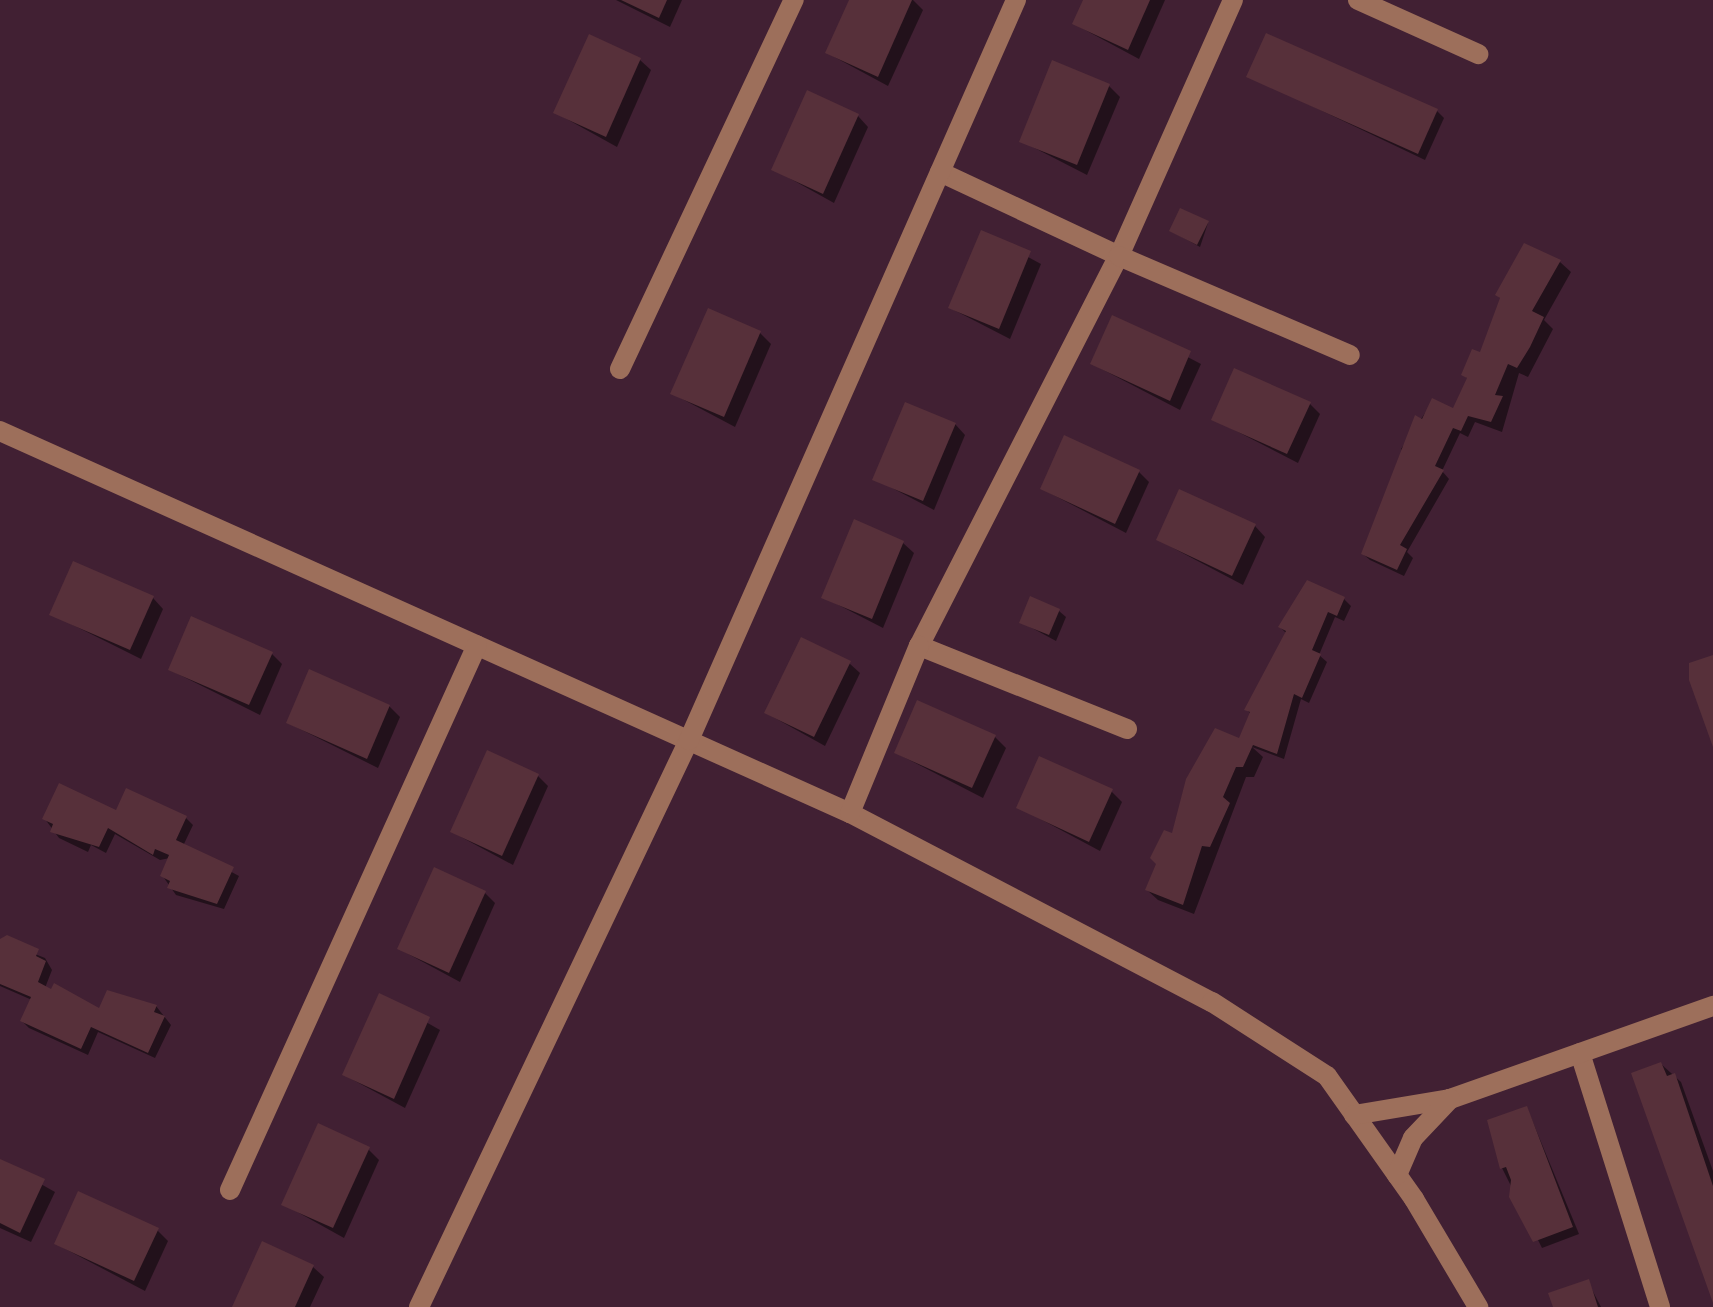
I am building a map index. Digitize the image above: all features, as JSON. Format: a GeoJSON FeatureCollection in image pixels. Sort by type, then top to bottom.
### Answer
{"type":"FeatureCollection","features":[{"type":"Feature","properties":{"kind":"street"},"geometry":{"type":"LineString","coordinates":[[620,369],[794,0]]}},
{"type":"Feature","properties":{"kind":"street"},"geometry":{"type":"LineString","coordinates":[[419,1307],[689,740],[1016,0]]}},
{"type":"Feature","properties":{"kind":"street"},"geometry":{"type":"LineString","coordinates":[[850,813],[919,646],[1119,256],[1233,0]]}},
{"type":"Feature","properties":{"kind":"street"},"geometry":{"type":"LineString","coordinates":[[1358,0],[1478,54]]}},
{"type":"Feature","properties":{"kind":"street"},"geometry":{"type":"LineString","coordinates":[[940,172],[1119,256],[1350,355]]}},
{"type":"Feature","properties":{"kind":"street"},"geometry":{"type":"LineString","coordinates":[[0,431],[850,813],[1212,1002],[1327,1076],[1397,1175],[1478,1307]]}},
{"type":"Feature","properties":{"kind":"street"},"geometry":{"type":"LineString","coordinates":[[230,1190],[477,645]]}},
{"type":"Feature","properties":{"kind":"street"},"geometry":{"type":"LineString","coordinates":[[919,646],[1127,729]]}},
{"type":"Feature","properties":{"kind":"street"},"geometry":{"type":"LineString","coordinates":[[1354,1115],[1450,1099],[1713,1006]]}},
{"type":"Feature","properties":{"kind":"street"},"geometry":{"type":"LineString","coordinates":[[1580,1053],[1660,1307]]}},
{"type":"Feature","properties":{"kind":"street"},"geometry":{"type":"LineString","coordinates":[[1397,1175],[1413,1138],[1450,1099]]}},
{"type":"Feature","properties":{"kind":"building"},"geometry":{"type":"Polygon","coordinates":[[[621,0],[667,0],[659,18],[621,0]]]}},
{"type":"Feature","properties":{"kind":"building"},"geometry":{"type":"Polygon","coordinates":[[[849,0],[912,0],[878,77],[825,53],[849,0]]]}},
{"type":"Feature","properties":{"kind":"building"},"geometry":{"type":"Polygon","coordinates":[[[1083,0],[1150,0],[1128,50],[1072,24],[1083,0]]]}},
{"type":"Feature","properties":{"kind":"building"},"geometry":{"type":"Polygon","coordinates":[[[1266,33],[1438,109],[1418,154],[1246,77],[1266,33]]]}},
{"type":"Feature","properties":{"kind":"building"},"geometry":{"type":"Polygon","coordinates":[[[589,34],[641,58],[606,137],[553,113],[589,34]]]}},
{"type":"Feature","properties":{"kind":"building"},"geometry":{"type":"Polygon","coordinates":[[[1052,60],[1110,84],[1077,165],[1019,142],[1052,60]]]}},
{"type":"Feature","properties":{"kind":"building"},"geometry":{"type":"Polygon","coordinates":[[[807,90],[859,114],[823,194],[771,170],[807,90]]]}},
{"type":"Feature","properties":{"kind":"building"},"geometry":{"type":"Polygon","coordinates":[[[1180,208],[1209,221],[1197,245],[1169,231],[1180,208]]]}},
{"type":"Feature","properties":{"kind":"building"},"geometry":{"type":"Polygon","coordinates":[[[981,230],[1031,251],[999,329],[948,308],[981,230]]]}},
{"type":"Feature","properties":{"kind":"building"},"geometry":{"type":"Polygon","coordinates":[[[1524,243],[1561,260],[1532,311],[1544,317],[1530,347],[1517,368],[1508,364],[1495,395],[1503,396],[1491,422],[1468,416],[1461,431],[1453,428],[1435,466],[1444,470],[1400,545],[1407,549],[1397,570],[1361,554],[1415,415],[1422,419],[1432,398],[1453,408],[1467,378],[1461,375],[1472,349],[1480,352],[1500,298],[1495,295],[1524,243]]]}},
{"type":"Feature","properties":{"kind":"building"},"geometry":{"type":"Polygon","coordinates":[[[708,308],[761,331],[724,417],[670,394],[708,308]]]}},
{"type":"Feature","properties":{"kind":"building"},"geometry":{"type":"Polygon","coordinates":[[[1112,315],[1191,351],[1170,401],[1090,364],[1112,315]]]}},
{"type":"Feature","properties":{"kind":"building"},"geometry":{"type":"Polygon","coordinates":[[[1234,368],[1311,402],[1287,454],[1211,420],[1234,368]]]}},
{"type":"Feature","properties":{"kind":"building"},"geometry":{"type":"Polygon","coordinates":[[[905,402],[956,423],[923,501],[872,480],[905,402]]]}},
{"type":"Feature","properties":{"kind":"building"},"geometry":{"type":"Polygon","coordinates":[[[1064,435],[1140,470],[1115,524],[1040,489],[1064,435]]]}},
{"type":"Feature","properties":{"kind":"building"},"geometry":{"type":"Polygon","coordinates":[[[1179,489],[1256,524],[1232,576],[1156,540],[1179,489]]]}},
{"type":"Feature","properties":{"kind":"building"},"geometry":{"type":"Polygon","coordinates":[[[854,519],[904,541],[872,619],[821,598],[854,519]]]}},
{"type":"Feature","properties":{"kind":"building"},"geometry":{"type":"Polygon","coordinates":[[[73,561],[154,596],[130,650],[49,615],[73,561]]]}},
{"type":"Feature","properties":{"kind":"building"},"geometry":{"type":"Polygon","coordinates":[[[1307,580],[1345,597],[1337,616],[1328,612],[1312,650],[1321,654],[1302,698],[1294,694],[1277,754],[1253,745],[1243,767],[1236,767],[1223,797],[1230,803],[1210,847],[1202,846],[1183,905],[1145,890],[1156,864],[1150,858],[1164,830],[1172,833],[1186,779],[1215,728],[1239,738],[1250,712],[1244,710],[1286,631],[1278,627],[1307,580]]]}},
{"type":"Feature","properties":{"kind":"building"},"geometry":{"type":"Polygon","coordinates":[[[1030,596],[1060,609],[1049,635],[1019,623],[1030,596]]]}},
{"type":"Feature","properties":{"kind":"building"},"geometry":{"type":"Polygon","coordinates":[[[191,616],[273,652],[249,705],[168,670],[191,616]]]}},
{"type":"Feature","properties":{"kind":"building"},"geometry":{"type":"Polygon","coordinates":[[[801,637],[851,661],[814,737],[764,713],[801,637]]]}},
{"type":"Feature","properties":{"kind":"building"},"geometry":{"type":"Polygon","coordinates":[[[1713,655],[1713,747],[1689,680],[1689,663],[1713,655]]]}},
{"type":"Feature","properties":{"kind":"building"},"geometry":{"type":"Polygon","coordinates":[[[309,669],[390,705],[367,759],[286,723],[309,669]]]}},
{"type":"Feature","properties":{"kind":"building"},"geometry":{"type":"Polygon","coordinates":[[[917,700],[996,735],[972,788],[894,753],[917,700]]]}},
{"type":"Feature","properties":{"kind":"building"},"geometry":{"type":"Polygon","coordinates":[[[487,750],[539,774],[502,856],[450,832],[487,750]]]}},
{"type":"Feature","properties":{"kind":"building"},"geometry":{"type":"Polygon","coordinates":[[[1039,756],[1113,789],[1089,842],[1016,808],[1039,756]]]}},
{"type":"Feature","properties":{"kind":"building"},"geometry":{"type":"Polygon","coordinates":[[[59,783],[116,810],[126,788],[187,816],[176,840],[234,867],[217,904],[167,888],[170,881],[160,876],[169,855],[155,849],[153,855],[108,828],[99,847],[50,832],[53,824],[42,819],[59,783]]]}},
{"type":"Feature","properties":{"kind":"building"},"geometry":{"type":"Polygon","coordinates":[[[434,867],[486,891],[449,973],[397,949],[434,867]]]}},
{"type":"Feature","properties":{"kind":"building"},"geometry":{"type":"Polygon","coordinates":[[[7,935],[39,949],[36,956],[46,961],[38,982],[51,989],[54,983],[99,1008],[107,990],[157,1005],[154,1012],[165,1016],[148,1053],[91,1027],[81,1049],[20,1021],[31,997],[0,984],[0,939],[7,935]]]}},
{"type":"Feature","properties":{"kind":"building"},"geometry":{"type":"Polygon","coordinates":[[[379,993],[430,1017],[394,1099],[342,1075],[379,993]]]}},
{"type":"Feature","properties":{"kind":"building"},"geometry":{"type":"Polygon","coordinates":[[[1661,1062],[1667,1076],[1675,1073],[1713,1186],[1713,1303],[1631,1073],[1661,1062]]]}},
{"type":"Feature","properties":{"kind":"building"},"geometry":{"type":"Polygon","coordinates":[[[1527,1106],[1573,1227],[1533,1242],[1509,1197],[1511,1180],[1506,1167],[1500,1169],[1487,1120],[1527,1106]]]}},
{"type":"Feature","properties":{"kind":"building"},"geometry":{"type":"Polygon","coordinates":[[[318,1123],[370,1147],[333,1228],[281,1205],[318,1123]]]}},
{"type":"Feature","properties":{"kind":"building"},"geometry":{"type":"Polygon","coordinates":[[[0,1159],[45,1179],[20,1233],[0,1223],[0,1159]]]}},
{"type":"Feature","properties":{"kind":"building"},"geometry":{"type":"Polygon","coordinates":[[[78,1191],[159,1228],[134,1281],[54,1244],[78,1191]]]}},
{"type":"Feature","properties":{"kind":"building"},"geometry":{"type":"Polygon","coordinates":[[[262,1241],[314,1265],[295,1307],[232,1307],[262,1241]]]}},
{"type":"Feature","properties":{"kind":"building"},"geometry":{"type":"Polygon","coordinates":[[[1589,1279],[1598,1307],[1553,1307],[1548,1293],[1589,1279]]]}}]}
